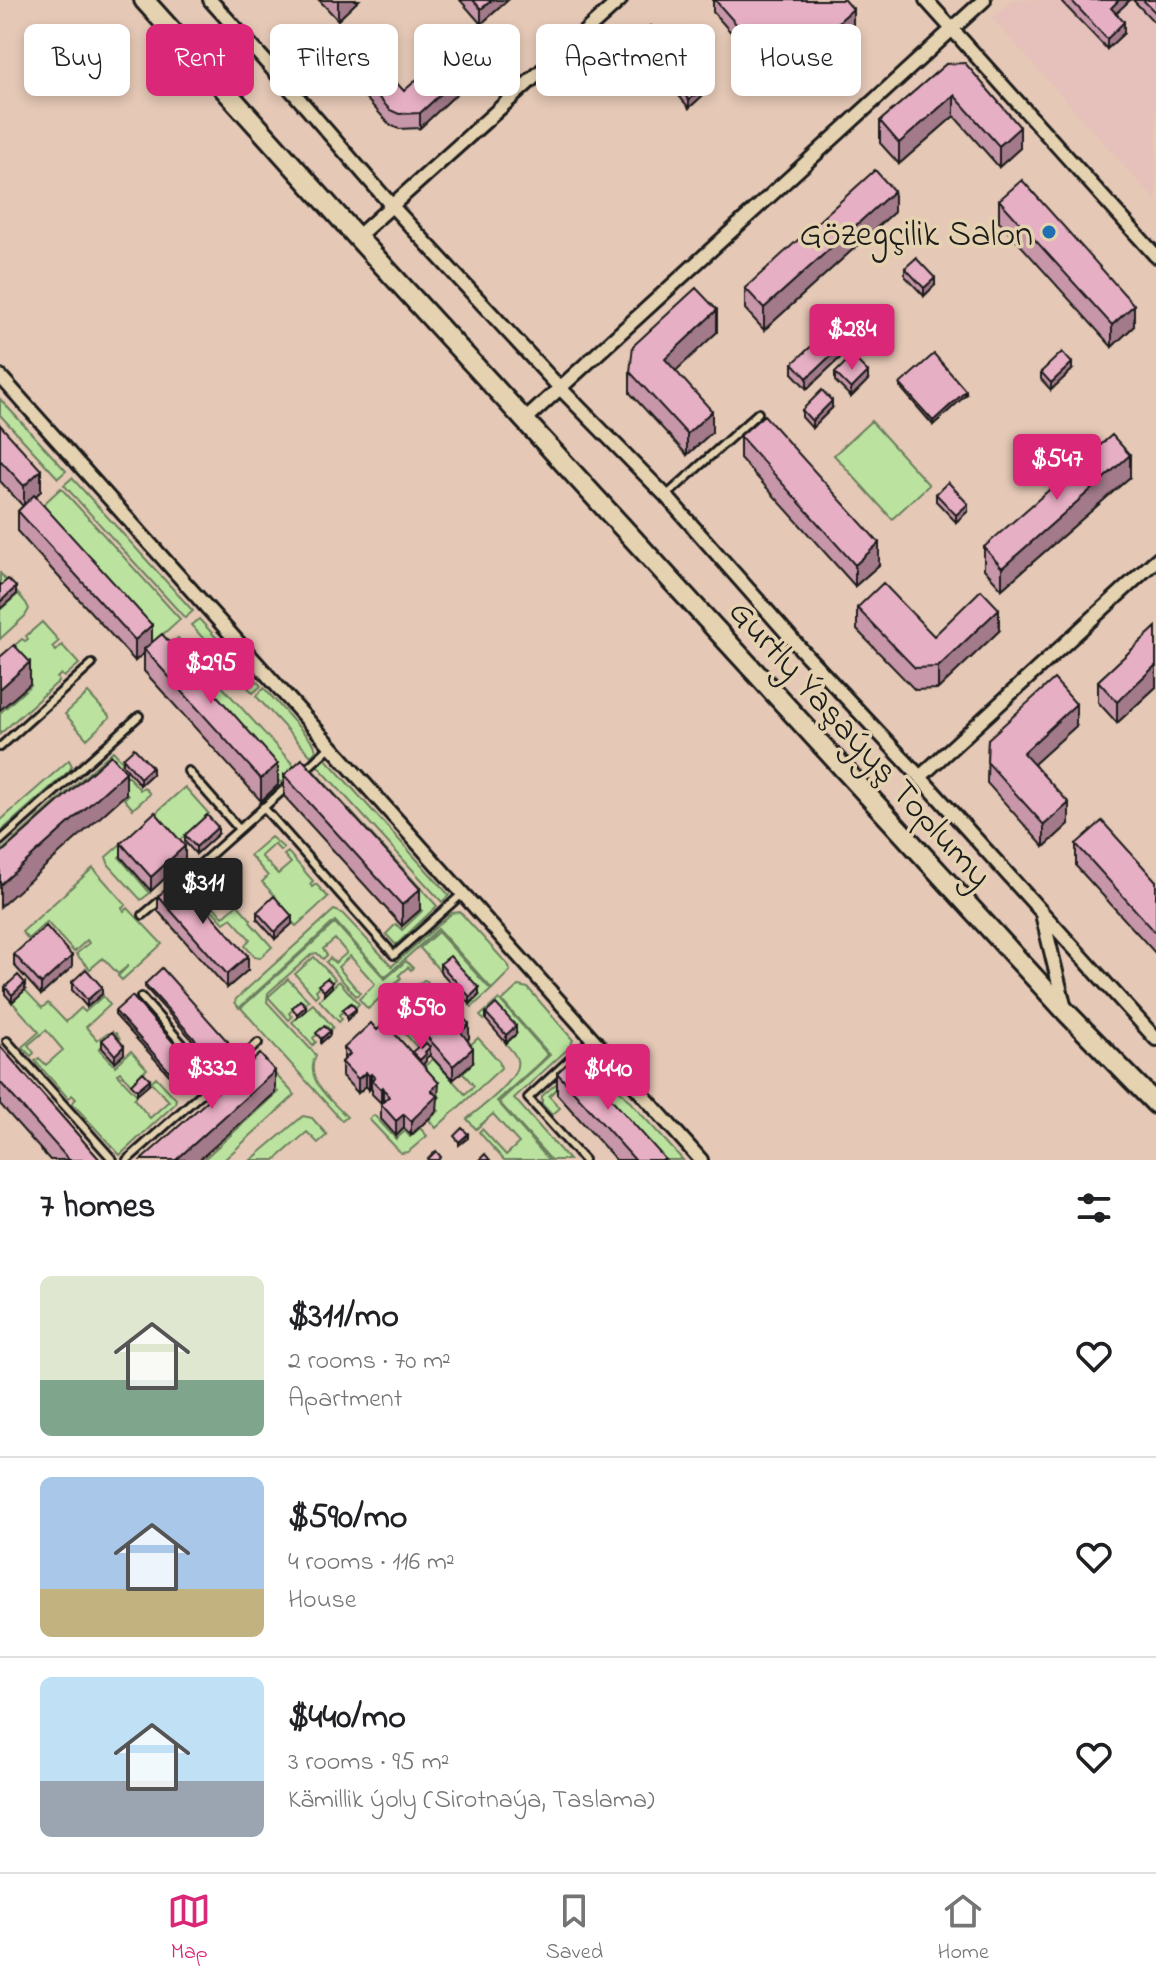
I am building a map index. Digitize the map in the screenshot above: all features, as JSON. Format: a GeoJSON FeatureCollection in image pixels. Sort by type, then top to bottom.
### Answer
{"type":"FeatureCollection","features":[{"type":"Feature","properties":{"kind":"street","name":"Gurtly Ýaşaýyş Toplumy"},"geometry":{"type":"LineString","coordinates":[[144,0],[1066,1012],[1156,1104]]}},
{"type":"Feature","properties":{"kind":"street"},"geometry":{"type":"LineString","coordinates":[[210,0],[392,206],[560,388],[666,496],[807,656],[1156,1039]]}},
{"type":"Feature","properties":{"kind":"street"},"geometry":{"type":"LineString","coordinates":[[357,237],[620,0]]}},
{"type":"Feature","properties":{"kind":"street"},"geometry":{"type":"LineString","coordinates":[[926,0],[1156,256]]}},
{"type":"Feature","properties":{"kind":"street"},"geometry":{"type":"LineString","coordinates":[[525,420],[984,0]]}},
{"type":"Feature","properties":{"kind":"street"},"geometry":{"type":"LineString","coordinates":[[0,376],[701,1160]]}},
{"type":"Feature","properties":{"kind":"street"},"geometry":{"type":"LineString","coordinates":[[920,777],[1156,560]]}},
{"type":"Feature","properties":{"kind":"street"},"geometry":{"type":"LineString","coordinates":[[1042,913],[1066,1012]]}},
{"type":"Feature","properties":{"kind":"lane"},"geometry":{"type":"LineString","coordinates":[[666,496],[758,413]]}},
{"type":"Feature","properties":{"kind":"lane"},"geometry":{"type":"LineString","coordinates":[[0,747],[92,664]]}},
{"type":"Feature","properties":{"kind":"lane"},"geometry":{"type":"LineString","coordinates":[[0,841],[139,716]]}},
{"type":"Feature","properties":{"kind":"lane"},"geometry":{"type":"LineString","coordinates":[[143,915],[331,746]]}},
{"type":"Feature","properties":{"kind":"lane"},"geometry":{"type":"LineString","coordinates":[[188,771],[239,829]]}},
{"type":"Feature","properties":{"kind":"lane"},"geometry":{"type":"LineString","coordinates":[[263,807],[394,955],[462,894]]}},
{"type":"Feature","properties":{"kind":"lane"},"geometry":{"type":"LineString","coordinates":[[141,997],[215,1081]]}},
{"type":"Feature","properties":{"kind":"lane"},"geometry":{"type":"LineString","coordinates":[[584,1160],[528,1098],[591,1040]]}},
{"type":"Feature","properties":{"kind":"lane"},"geometry":{"type":"LineString","coordinates":[[7,1041],[113,1160]]}},
{"type":"Feature","properties":{"kind":"lane"},"geometry":{"type":"LineString","coordinates":[[127,1160],[258,1043]]}},
{"type":"Feature","properties":{"kind":"shaded area"},"geometry":{"type":"Polygon","coordinates":[[[1013,0],[1156,0],[1156,201],[992,18],[1013,0]]]}},
{"type":"Feature","properties":{"kind":"green space"},"geometry":{"type":"Polygon","coordinates":[[[0,399],[66,471],[58,478],[0,415],[0,399]]]}},
{"type":"Feature","properties":{"kind":"green space"},"geometry":{"type":"Polygon","coordinates":[[[871,421],[929,485],[892,519],[834,455],[871,421]]]}},
{"type":"Feature","properties":{"kind":"green space"},"geometry":{"type":"Polygon","coordinates":[[[72,478],[193,611],[185,618],[64,485],[72,478]]]}},
{"type":"Feature","properties":{"kind":"green space"},"geometry":{"type":"Polygon","coordinates":[[[61,488],[180,619],[153,643],[35,512],[61,488]]]}},
{"type":"Feature","properties":{"kind":"green space"},"geometry":{"type":"Polygon","coordinates":[[[0,573],[29,609],[0,639],[0,610],[17,595],[8,585],[0,591],[0,573]]]}},
{"type":"Feature","properties":{"kind":"green space"},"geometry":{"type":"Polygon","coordinates":[[[199,619],[261,686],[253,693],[191,625],[199,619]]]}},
{"type":"Feature","properties":{"kind":"green space"},"geometry":{"type":"Polygon","coordinates":[[[42,622],[59,641],[52,647],[56,651],[62,645],[79,664],[64,677],[61,674],[57,678],[59,681],[0,734],[0,713],[31,685],[12,663],[0,658],[22,639],[28,639],[26,636],[42,622]]]}},
{"type":"Feature","properties":{"kind":"green space"},"geometry":{"type":"Polygon","coordinates":[[[178,638],[297,769],[281,783],[162,652],[178,638]]]}},
{"type":"Feature","properties":{"kind":"green space"},"geometry":{"type":"Polygon","coordinates":[[[264,688],[314,744],[316,751],[311,756],[256,696],[264,688]]]}},
{"type":"Feature","properties":{"kind":"green space"},"geometry":{"type":"Polygon","coordinates":[[[88,693],[110,717],[87,739],[65,714],[88,693]]]}},
{"type":"Feature","properties":{"kind":"green space"},"geometry":{"type":"Polygon","coordinates":[[[113,751],[123,762],[119,766],[140,790],[144,787],[150,794],[133,809],[124,799],[128,795],[109,774],[0,871],[0,852],[113,751]]]}},
{"type":"Feature","properties":{"kind":"green space"},"geometry":{"type":"Polygon","coordinates":[[[324,757],[449,895],[442,902],[316,764],[324,757]]]}},
{"type":"Feature","properties":{"kind":"green space"},"geometry":{"type":"Polygon","coordinates":[[[69,760],[72,766],[69,771],[0,832],[0,821],[69,760]]]}},
{"type":"Feature","properties":{"kind":"green space"},"geometry":{"type":"Polygon","coordinates":[[[313,770],[437,906],[396,945],[386,934],[396,924],[402,930],[422,911],[303,780],[313,770]]]}},
{"type":"Feature","properties":{"kind":"green space"},"geometry":{"type":"Polygon","coordinates":[[[185,787],[209,814],[174,845],[155,824],[119,857],[150,893],[141,900],[109,865],[106,857],[185,787]]]}},
{"type":"Feature","properties":{"kind":"green space"},"geometry":{"type":"Polygon","coordinates":[[[271,837],[284,848],[281,851],[274,844],[261,856],[278,874],[291,863],[284,855],[288,852],[313,881],[310,884],[312,887],[316,884],[328,897],[296,926],[273,901],[276,897],[262,882],[268,876],[250,855],[271,837]]]}},
{"type":"Feature","properties":{"kind":"green space"},"geometry":{"type":"Polygon","coordinates":[[[213,864],[217,869],[197,888],[223,917],[237,904],[272,947],[260,958],[245,946],[250,939],[231,918],[224,923],[194,890],[192,883],[213,864]]]}},
{"type":"Feature","properties":{"kind":"green space"},"geometry":{"type":"Polygon","coordinates":[[[93,868],[126,905],[122,908],[124,911],[128,908],[162,944],[122,980],[118,976],[129,965],[118,974],[103,958],[90,969],[76,954],[89,943],[87,940],[74,952],[47,922],[28,939],[22,932],[93,868]]]}},
{"type":"Feature","properties":{"kind":"green space"},"geometry":{"type":"Polygon","coordinates":[[[334,910],[342,913],[392,966],[452,913],[460,912],[509,966],[510,971],[492,989],[438,929],[385,977],[335,921],[239,1008],[236,999],[334,910]]]}},
{"type":"Feature","properties":{"kind":"green space"},"geometry":{"type":"Polygon","coordinates":[[[335,923],[385,979],[406,961],[413,968],[408,967],[399,975],[401,978],[368,1009],[359,999],[375,984],[350,956],[338,967],[360,993],[356,996],[326,962],[330,958],[335,963],[347,953],[335,939],[323,949],[327,955],[323,959],[317,953],[312,954],[268,993],[267,1002],[316,1055],[313,1073],[316,1081],[347,1117],[342,1121],[241,1008],[335,923]]]}},
{"type":"Feature","properties":{"kind":"green space"},"geometry":{"type":"Polygon","coordinates":[[[438,932],[491,990],[472,1007],[470,1005],[480,995],[450,962],[440,971],[420,948],[438,932]]]}},
{"type":"Feature","properties":{"kind":"green space"},"geometry":{"type":"Polygon","coordinates":[[[314,957],[335,979],[332,982],[328,978],[316,990],[318,994],[315,997],[295,974],[314,957]]]}},
{"type":"Feature","properties":{"kind":"green space"},"geometry":{"type":"Polygon","coordinates":[[[288,979],[309,1001],[305,1004],[302,1001],[289,1013],[292,1017],[289,1020],[269,998],[288,979]]]}},
{"type":"Feature","properties":{"kind":"green space"},"geometry":{"type":"Polygon","coordinates":[[[424,980],[444,999],[429,1013],[422,1006],[402,1024],[420,1044],[417,1047],[386,1012],[424,980]]]}},
{"type":"Feature","properties":{"kind":"green space"},"geometry":{"type":"Polygon","coordinates":[[[339,981],[359,1004],[356,1007],[352,1004],[339,1015],[342,1019],[339,1022],[319,1000],[339,981]]]}},
{"type":"Feature","properties":{"kind":"green space"},"geometry":{"type":"Polygon","coordinates":[[[518,986],[528,988],[573,1040],[570,1047],[514,1098],[569,1160],[551,1160],[499,1102],[550,1055],[502,1001],[518,986]]]}},
{"type":"Feature","properties":{"kind":"green space"},"geometry":{"type":"Polygon","coordinates":[[[25,990],[42,1008],[48,1003],[66,1022],[81,1008],[85,1012],[103,996],[110,1005],[86,1027],[97,1040],[106,1034],[116,1033],[120,1039],[116,1042],[111,1037],[99,1049],[115,1066],[131,1051],[147,1069],[131,1084],[120,1072],[117,1074],[137,1095],[134,1099],[150,1118],[169,1101],[151,1082],[156,1077],[176,1099],[175,1104],[120,1155],[72,1103],[76,1099],[72,1095],[68,1098],[35,1061],[39,1058],[46,1065],[63,1050],[46,1030],[28,1045],[34,1053],[31,1056],[22,1047],[39,1032],[12,1002],[25,990]]]}},
{"type":"Feature","properties":{"kind":"green space"},"geometry":{"type":"Polygon","coordinates":[[[499,999],[548,1055],[497,1101],[549,1160],[504,1160],[479,1132],[482,1129],[506,1155],[519,1143],[493,1114],[476,1129],[467,1119],[507,1084],[517,1067],[516,1058],[506,1044],[517,1033],[496,1010],[484,1020],[480,1016],[499,999]]]}},
{"type":"Feature","properties":{"kind":"green space"},"geometry":{"type":"Polygon","coordinates":[[[313,1004],[333,1027],[330,1030],[326,1026],[313,1038],[316,1042],[313,1045],[292,1022],[313,1004]]]}},
{"type":"Feature","properties":{"kind":"green space"},"geometry":{"type":"Polygon","coordinates":[[[478,1038],[499,1061],[501,1068],[436,1128],[429,1120],[439,1111],[433,1104],[440,1097],[418,1072],[433,1059],[465,1094],[474,1086],[463,1073],[474,1062],[466,1049],[478,1038]]]}},
{"type":"Feature","properties":{"kind":"green space"},"geometry":{"type":"Polygon","coordinates":[[[258,1056],[295,1095],[224,1160],[203,1160],[278,1092],[260,1072],[245,1079],[239,1072],[258,1056]]]}},
{"type":"Feature","properties":{"kind":"green space"},"geometry":{"type":"Polygon","coordinates":[[[586,1058],[591,1059],[683,1160],[651,1160],[573,1074],[549,1096],[560,1108],[552,1115],[542,1104],[542,1096],[586,1058]]]}},
{"type":"Feature","properties":{"kind":"green space"},"geometry":{"type":"Polygon","coordinates":[[[374,1115],[396,1139],[405,1131],[410,1137],[420,1128],[427,1136],[408,1152],[401,1153],[369,1119],[374,1115]]]}},
{"type":"Feature","properties":{"kind":"green space"},"geometry":{"type":"Polygon","coordinates":[[[303,1116],[312,1118],[327,1135],[318,1143],[307,1132],[275,1160],[251,1160],[303,1116]]]}},
{"type":"Feature","properties":{"kind":"building"},"geometry":{"type":"Polygon","coordinates":[[[473,0],[492,0],[481,9],[473,0]]]}},
{"type":"Feature","properties":{"kind":"building"},"geometry":{"type":"Polygon","coordinates":[[[715,0],[845,0],[853,9],[836,24],[736,24],[715,0]]]}},
{"type":"Feature","properties":{"kind":"building"},"geometry":{"type":"Polygon","coordinates":[[[1071,0],[1119,0],[1111,8],[1124,22],[1107,39],[1071,0]]]}},
{"type":"Feature","properties":{"kind":"building"},"geometry":{"type":"Polygon","coordinates":[[[1143,0],[1156,0],[1156,13],[1143,0]]]}},
{"type":"Feature","properties":{"kind":"building"},"geometry":{"type":"Polygon","coordinates":[[[965,63],[1020,127],[999,146],[954,95],[899,143],[880,121],[946,64],[965,63]]]}},
{"type":"Feature","properties":{"kind":"building"},"geometry":{"type":"Polygon","coordinates":[[[414,82],[414,96],[439,96],[420,113],[399,114],[390,110],[377,96],[398,96],[398,84],[404,91],[414,82]]]}},
{"type":"Feature","properties":{"kind":"building"},"geometry":{"type":"Polygon","coordinates":[[[875,170],[894,191],[764,308],[745,288],[875,170]]]}},
{"type":"Feature","properties":{"kind":"building"},"geometry":{"type":"Polygon","coordinates":[[[1022,180],[1134,305],[1112,325],[999,200],[1022,180]]]}},
{"type":"Feature","properties":{"kind":"building"},"geometry":{"type":"Polygon","coordinates":[[[916,258],[935,278],[924,288],[905,268],[916,258]]]}},
{"type":"Feature","properties":{"kind":"building"},"geometry":{"type":"Polygon","coordinates":[[[696,288],[717,310],[665,359],[712,411],[687,434],[630,372],[633,346],[696,288]]]}},
{"type":"Feature","properties":{"kind":"building"},"geometry":{"type":"Polygon","coordinates":[[[829,330],[843,344],[807,378],[793,363],[829,330]]]}},
{"type":"Feature","properties":{"kind":"building"},"geometry":{"type":"Polygon","coordinates":[[[1062,352],[1072,363],[1051,383],[1041,372],[1062,352]]]}},
{"type":"Feature","properties":{"kind":"building"},"geometry":{"type":"Polygon","coordinates":[[[934,354],[966,391],[933,421],[900,384],[934,354]]]}},
{"type":"Feature","properties":{"kind":"building"},"geometry":{"type":"Polygon","coordinates":[[[852,356],[868,372],[851,389],[835,373],[852,356]]]}},
{"type":"Feature","properties":{"kind":"building"},"geometry":{"type":"Polygon","coordinates":[[[822,390],[832,401],[812,421],[802,410],[822,390]]]}},
{"type":"Feature","properties":{"kind":"building"},"geometry":{"type":"Polygon","coordinates":[[[764,415],[879,543],[855,565],[740,436],[764,415]]]}},
{"type":"Feature","properties":{"kind":"building"},"geometry":{"type":"Polygon","coordinates":[[[0,425],[41,470],[24,486],[0,460],[0,425]]]}},
{"type":"Feature","properties":{"kind":"building"},"geometry":{"type":"Polygon","coordinates":[[[1112,435],[1130,455],[1002,568],[984,547],[1112,435]]]}},
{"type":"Feature","properties":{"kind":"building"},"geometry":{"type":"Polygon","coordinates":[[[948,482],[968,504],[956,515],[936,494],[948,482]]]}},
{"type":"Feature","properties":{"kind":"building"},"geometry":{"type":"Polygon","coordinates":[[[34,495],[152,625],[135,640],[18,511],[34,495]]]}},
{"type":"Feature","properties":{"kind":"building"},"geometry":{"type":"Polygon","coordinates":[[[8,579],[16,587],[0,602],[0,584],[8,579]]]}},
{"type":"Feature","properties":{"kind":"building"},"geometry":{"type":"Polygon","coordinates":[[[883,583],[934,636],[981,590],[999,609],[938,667],[915,668],[857,608],[883,583]]]}},
{"type":"Feature","properties":{"kind":"building"},"geometry":{"type":"Polygon","coordinates":[[[1156,627],[1156,665],[1117,702],[1098,681],[1156,627]]]}},
{"type":"Feature","properties":{"kind":"building"},"geometry":{"type":"Polygon","coordinates":[[[162,634],[278,764],[261,779],[144,649],[162,634]]]}},
{"type":"Feature","properties":{"kind":"building"},"geometry":{"type":"Polygon","coordinates":[[[14,645],[30,662],[0,689],[0,657],[14,645]]]}},
{"type":"Feature","properties":{"kind":"building"},"geometry":{"type":"Polygon","coordinates":[[[1054,679],[1076,704],[1023,753],[1069,803],[1044,825],[987,762],[988,739],[1054,679]]]}},
{"type":"Feature","properties":{"kind":"building"},"geometry":{"type":"Polygon","coordinates":[[[134,748],[152,767],[140,778],[123,758],[134,748]]]}},
{"type":"Feature","properties":{"kind":"building"},"geometry":{"type":"Polygon","coordinates":[[[111,755],[126,772],[0,885],[0,854],[111,755]]]}},
{"type":"Feature","properties":{"kind":"building"},"geometry":{"type":"Polygon","coordinates":[[[302,759],[420,889],[402,905],[284,775],[302,759]]]}},
{"type":"Feature","properties":{"kind":"building"},"geometry":{"type":"Polygon","coordinates":[[[155,812],[185,846],[151,877],[121,843],[155,812]]]}},
{"type":"Feature","properties":{"kind":"building"},"geometry":{"type":"Polygon","coordinates":[[[207,815],[218,827],[196,847],[185,835],[207,815]]]}},
{"type":"Feature","properties":{"kind":"building"},"geometry":{"type":"Polygon","coordinates":[[[1102,821],[1156,881],[1156,933],[1076,844],[1102,821]]]}},
{"type":"Feature","properties":{"kind":"building"},"geometry":{"type":"Polygon","coordinates":[[[179,878],[248,956],[227,974],[158,896],[179,878]]]}},
{"type":"Feature","properties":{"kind":"building"},"geometry":{"type":"Polygon","coordinates":[[[274,896],[292,916],[275,932],[257,912],[274,896]]]}},
{"type":"Feature","properties":{"kind":"building"},"geometry":{"type":"Polygon","coordinates":[[[46,926],[72,956],[41,984],[14,954],[46,926]]]}},
{"type":"Feature","properties":{"kind":"building"},"geometry":{"type":"Polygon","coordinates":[[[450,956],[479,988],[470,997],[440,964],[450,956]]]}},
{"type":"Feature","properties":{"kind":"building"},"geometry":{"type":"Polygon","coordinates":[[[162,968],[228,1042],[211,1057],[145,984],[162,968]]]}},
{"type":"Feature","properties":{"kind":"building"},"geometry":{"type":"Polygon","coordinates":[[[86,969],[102,987],[87,1000],[72,982],[86,969]]]}},
{"type":"Feature","properties":{"kind":"building"},"geometry":{"type":"Polygon","coordinates":[[[18,975],[25,983],[12,995],[5,987],[18,975]]]}},
{"type":"Feature","properties":{"kind":"building"},"geometry":{"type":"Polygon","coordinates":[[[327,978],[332,983],[324,991],[318,985],[327,978]]]}},
{"type":"Feature","properties":{"kind":"building"},"geometry":{"type":"Polygon","coordinates":[[[423,992],[437,1006],[446,998],[469,1024],[461,1032],[473,1048],[453,1066],[403,1010],[423,992]]]}},
{"type":"Feature","properties":{"kind":"building"},"geometry":{"type":"Polygon","coordinates":[[[132,996],[197,1069],[181,1084],[115,1011],[132,996]]]}},
{"type":"Feature","properties":{"kind":"building"},"geometry":{"type":"Polygon","coordinates":[[[300,1000],[306,1006],[297,1014],[292,1008],[300,1000]]]}},
{"type":"Feature","properties":{"kind":"building"},"geometry":{"type":"Polygon","coordinates":[[[351,1003],[356,1009],[347,1016],[342,1010],[351,1003]]]}},
{"type":"Feature","properties":{"kind":"building"},"geometry":{"type":"Polygon","coordinates":[[[496,1004],[516,1026],[506,1035],[486,1013],[496,1004]]]}},
{"type":"Feature","properties":{"kind":"building"},"geometry":{"type":"Polygon","coordinates":[[[371,1023],[377,1030],[385,1023],[439,1083],[431,1090],[437,1096],[411,1121],[404,1114],[396,1121],[381,1104],[389,1097],[383,1087],[381,1089],[372,1080],[375,1078],[366,1072],[358,1079],[342,1062],[350,1054],[344,1048],[371,1023]]]}},
{"type":"Feature","properties":{"kind":"building"},"geometry":{"type":"Polygon","coordinates":[[[324,1026],[330,1031],[321,1039],[316,1033],[324,1026]]]}},
{"type":"Feature","properties":{"kind":"building"},"geometry":{"type":"Polygon","coordinates":[[[112,1032],[124,1046],[115,1055],[102,1040],[112,1032]]]}},
{"type":"Feature","properties":{"kind":"building"},"geometry":{"type":"Polygon","coordinates":[[[426,1043],[430,1047],[420,1060],[412,1052],[426,1043]]]}},
{"type":"Feature","properties":{"kind":"building"},"geometry":{"type":"Polygon","coordinates":[[[0,1046],[100,1160],[69,1160],[0,1082],[0,1046]]]}},
{"type":"Feature","properties":{"kind":"building"},"geometry":{"type":"Polygon","coordinates":[[[260,1054],[275,1071],[176,1160],[141,1160],[260,1054]]]}},
{"type":"Feature","properties":{"kind":"building"},"geometry":{"type":"Polygon","coordinates":[[[574,1057],[666,1160],[635,1160],[557,1073],[574,1057]]]}},
{"type":"Feature","properties":{"kind":"building"},"geometry":{"type":"Polygon","coordinates":[[[143,1072],[150,1079],[137,1090],[131,1084],[143,1072]]]}},
{"type":"Feature","properties":{"kind":"building"},"geometry":{"type":"Polygon","coordinates":[[[462,1128],[468,1134],[459,1142],[454,1136],[462,1128]]]}},
{"type":"Feature","properties":{"kind":"building"},"geometry":{"type":"Polygon","coordinates":[[[436,1151],[441,1157],[429,1160],[428,1159],[436,1151]]]}},
{"type":"Feature","properties":{"kind":"place","name":"Gözegçilik Salon"},"geometry":{"type":"Point","coordinates":[1049,232]}}]}
